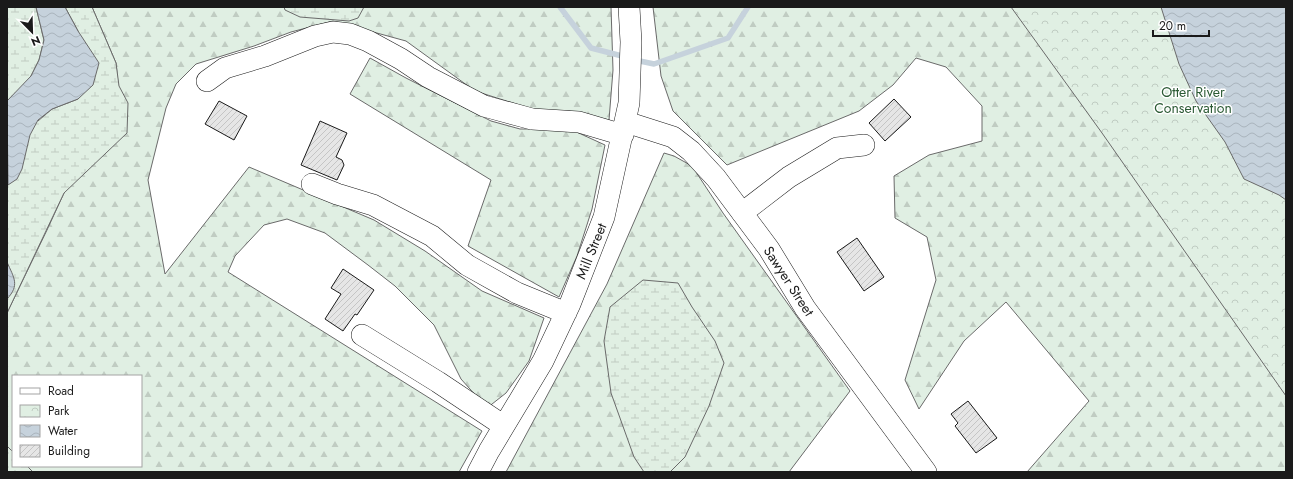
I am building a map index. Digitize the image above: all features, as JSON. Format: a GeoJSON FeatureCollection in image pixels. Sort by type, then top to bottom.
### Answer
{"type":"FeatureCollection","features":[{"type":"Feature","properties":{"kind":"street","name":"Mill Street"},"geometry":{"type":"LineString","coordinates":[[478,472],[543,362],[566,313],[604,217],[630,103],[631,42],[629,7]]}},
{"type":"Feature","properties":{"kind":"street","name":"Sawyer Street"},"geometry":{"type":"LineString","coordinates":[[207,81],[225,68],[265,56],[315,36],[333,32],[350,34],[368,41],[428,77],[484,106],[532,119],[579,122],[673,137],[691,151],[716,178],[769,249],[805,308],[926,472]]}},
{"type":"Feature","properties":{"kind":"street"},"geometry":{"type":"LineString","coordinates":[[742,213],[789,177],[837,148],[864,145]]}},
{"type":"Feature","properties":{"kind":"street"},"geometry":{"type":"LineString","coordinates":[[312,184],[337,194],[373,205],[432,236],[473,269],[517,293],[566,313]]}},
{"type":"Feature","properties":{"kind":"street"},"geometry":{"type":"LineString","coordinates":[[362,335],[438,382],[504,426]]}},
{"type":"Feature","properties":{"kind":"green space"},"geometry":{"type":"Polygon","coordinates":[[[7,7],[36,7],[44,40],[39,60],[31,76],[38,121],[52,109],[78,99],[78,31],[65,7],[92,7],[116,63],[119,86],[128,103],[127,133],[64,193],[7,313],[7,7]]]}},
{"type":"Feature","properties":{"kind":"green space"},"geometry":{"type":"Polygon","coordinates":[[[92,7],[611,7],[613,70],[609,120],[569,111],[538,111],[475,91],[406,41],[333,21],[291,32],[254,46],[196,64],[176,84],[166,108],[148,180],[165,274],[249,167],[374,220],[425,251],[482,291],[544,318],[529,361],[506,393],[487,408],[461,379],[434,325],[395,286],[325,233],[287,219],[264,225],[235,256],[228,272],[482,431],[459,472],[11,472],[7,449],[7,313],[75,169],[119,93],[116,63],[92,7]]]}},
{"type":"Feature","properties":{"kind":"green space"},"geometry":{"type":"Polygon","coordinates":[[[284,7],[364,7],[358,18],[349,21],[300,17],[285,10],[284,7]]]}},
{"type":"Feature","properties":{"kind":"green space"},"geometry":{"type":"Polygon","coordinates":[[[653,7],[1161,7],[1286,200],[1286,472],[1027,472],[1089,401],[1006,302],[964,341],[919,409],[905,380],[936,280],[927,237],[895,218],[894,176],[929,155],[982,141],[982,106],[946,67],[916,58],[893,85],[859,111],[727,165],[673,111],[661,76],[653,7]]]}},
{"type":"Feature","properties":{"kind":"green space","name":"Otter River Conservation"},"geometry":{"type":"Polygon","coordinates":[[[1011,7],[1286,7],[1286,396],[1102,133],[1011,7]]]}},
{"type":"Feature","properties":{"kind":"green space"},"geometry":{"type":"Polygon","coordinates":[[[370,58],[491,121],[520,129],[570,129],[605,145],[592,209],[577,256],[559,297],[468,246],[491,180],[350,94],[370,58]]]}},
{"type":"Feature","properties":{"kind":"green space"},"geometry":{"type":"Polygon","coordinates":[[[664,153],[674,156],[692,166],[723,213],[850,391],[789,472],[506,472],[607,284],[664,153]]]}},
{"type":"Feature","properties":{"kind":"green space"},"geometry":{"type":"Polygon","coordinates":[[[643,280],[678,283],[715,341],[724,363],[709,406],[685,457],[670,472],[644,472],[634,457],[611,393],[604,341],[610,307],[643,280]]]}},
{"type":"Feature","properties":{"kind":"green space"},"geometry":{"type":"Polygon","coordinates":[[[7,446],[12,451],[12,467],[28,467],[33,472],[7,472],[7,446]]]}},
{"type":"Feature","properties":{"kind":"water"},"geometry":{"type":"Polygon","coordinates":[[[36,7],[65,7],[78,31],[99,63],[93,85],[78,99],[52,109],[38,120],[30,135],[22,169],[17,179],[8,185],[7,101],[31,76],[39,60],[44,40],[36,7]]]}},
{"type":"Feature","properties":{"kind":"water"},"geometry":{"type":"Polygon","coordinates":[[[1161,7],[1286,7],[1286,200],[1279,195],[1244,179],[1225,142],[1196,101],[1179,64],[1161,7]]]}},
{"type":"Feature","properties":{"kind":"water"},"geometry":{"type":"Polygon","coordinates":[[[7,262],[14,277],[15,285],[7,299],[7,262]]]}},
{"type":"Feature","properties":{"kind":"building"},"geometry":{"type":"Polygon","coordinates":[[[894,99],[911,117],[885,141],[869,123],[894,99]]]}},
{"type":"Feature","properties":{"kind":"building"},"geometry":{"type":"Polygon","coordinates":[[[219,101],[247,116],[234,140],[205,124],[219,101]]]}},
{"type":"Feature","properties":{"kind":"building"},"geometry":{"type":"Polygon","coordinates":[[[320,121],[347,133],[336,157],[342,160],[344,165],[337,180],[301,165],[320,121]]]}},
{"type":"Feature","properties":{"kind":"building"},"geometry":{"type":"Polygon","coordinates":[[[857,238],[884,277],[864,291],[837,252],[857,238]]]}},
{"type":"Feature","properties":{"kind":"building"},"geometry":{"type":"Polygon","coordinates":[[[343,269],[374,290],[357,315],[355,314],[343,331],[325,319],[341,294],[331,288],[343,269]]]}},
{"type":"Feature","properties":{"kind":"building"},"geometry":{"type":"Polygon","coordinates":[[[968,401],[997,438],[976,453],[955,426],[958,423],[951,414],[968,401]]]}},
{"type":"Feature","properties":{"kind":"waterway"},"geometry":{"type":"LineString","coordinates":[[560,7],[591,48],[626,57]]}},
{"type":"Feature","properties":{"kind":"waterway"},"geometry":{"type":"LineString","coordinates":[[635,60],[654,64],[728,38],[748,7]]}}]}
